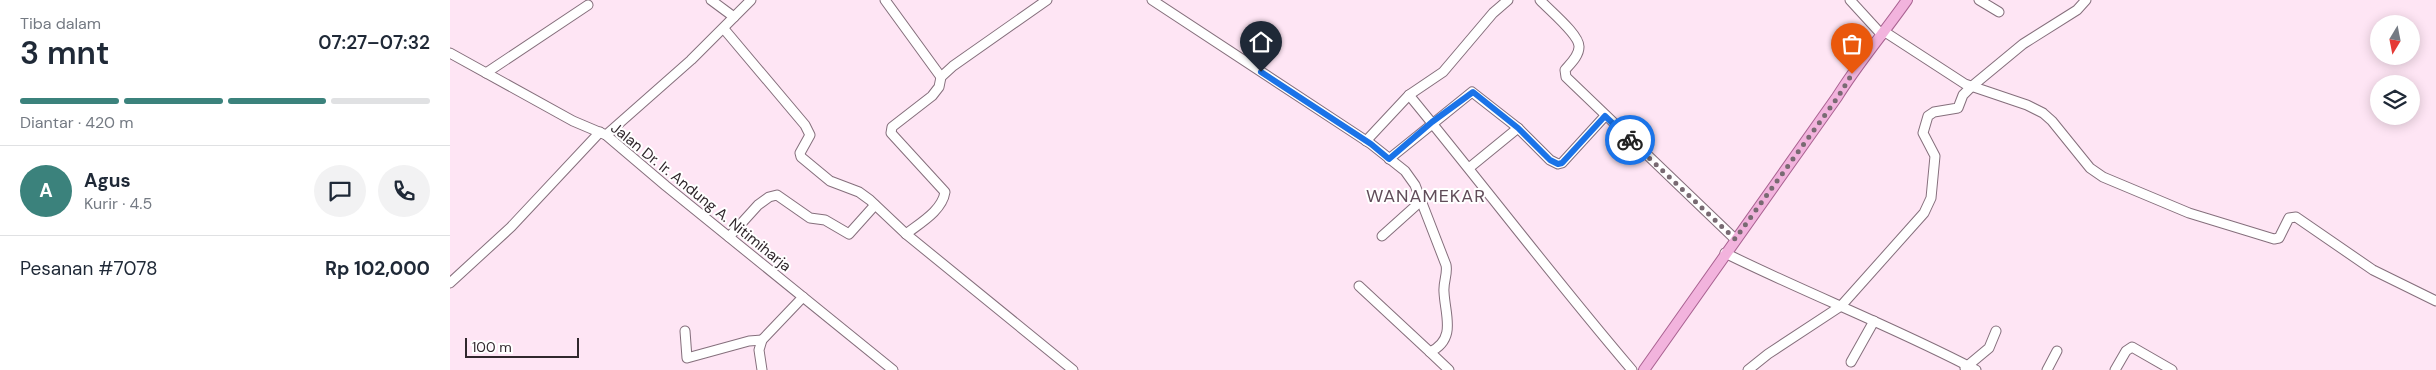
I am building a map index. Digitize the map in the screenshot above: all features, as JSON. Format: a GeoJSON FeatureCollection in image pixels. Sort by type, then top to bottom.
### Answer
{"type":"FeatureCollection","features":[{"type":"Feature","properties":{"kind":"main road"},"geometry":{"type":"LineString","coordinates":[[1644,370],[1735,239],[1838,97],[1864,57],[1907,0]]}},
{"type":"Feature","properties":{"kind":"street"},"geometry":{"type":"LineString","coordinates":[[711,0],[734,17]]}},
{"type":"Feature","properties":{"kind":"street"},"geometry":{"type":"LineString","coordinates":[[450,283],[511,227],[603,134],[724,29],[752,0]]}},
{"type":"Feature","properties":{"kind":"street"},"geometry":{"type":"LineString","coordinates":[[885,0],[941,77]]}},
{"type":"Feature","properties":{"kind":"street"},"geometry":{"type":"LineString","coordinates":[[906,234],[933,213],[942,202],[945,192],[891,134],[891,130],[932,96],[939,87],[941,77],[1047,0]]}},
{"type":"Feature","properties":{"kind":"street"},"geometry":{"type":"LineString","coordinates":[[1152,0],[1366,141],[1413,181],[1448,272],[1444,293],[1449,323],[1448,329],[1439,346],[1430,352]]}},
{"type":"Feature","properties":{"kind":"street"},"geometry":{"type":"LineString","coordinates":[[1366,141],[1409,95],[1443,72],[1493,13],[1508,0]]}},
{"type":"Feature","properties":{"kind":"street"},"geometry":{"type":"LineString","coordinates":[[1540,0],[1574,35],[1579,43],[1578,54],[1565,70],[1566,77],[1735,239]]}},
{"type":"Feature","properties":{"kind":"street"},"geometry":{"type":"LineString","coordinates":[[1850,0],[1883,34],[1971,86],[2027,105],[2043,113],[2052,120],[2090,168],[2103,177],[2190,213],[2274,239],[2279,238],[2289,218],[2296,217],[2373,270],[2436,301]]}},
{"type":"Feature","properties":{"kind":"street"},"geometry":{"type":"LineString","coordinates":[[1979,0],[1999,12]]}},
{"type":"Feature","properties":{"kind":"street"},"geometry":{"type":"LineString","coordinates":[[1748,370],[1768,354],[1841,306],[1892,251],[1929,205],[1935,156],[1924,136],[1925,120],[1934,112],[1958,108],[1963,95],[1971,86],[2023,44],[2077,10],[2086,0]]}},
{"type":"Feature","properties":{"kind":"street"},"geometry":{"type":"LineString","coordinates":[[486,73],[588,5]]}},
{"type":"Feature","properties":{"kind":"street"},"geometry":{"type":"LineString","coordinates":[[724,29],[805,125],[810,135],[802,150],[801,157],[830,181],[859,192],[906,234],[1072,370]]}},
{"type":"Feature","properties":{"kind":"street","name":"Jalan Dr. Ir. Andung A. Nitimiharja"},"geometry":{"type":"LineString","coordinates":[[450,53],[565,116],[603,134],[893,370]]}},
{"type":"Feature","properties":{"kind":"street"},"geometry":{"type":"LineString","coordinates":[[1389,159],[1432,122],[1473,92],[1518,128],[1550,160],[1558,164],[1562,163],[1605,116]]}},
{"type":"Feature","properties":{"kind":"street"},"geometry":{"type":"LineString","coordinates":[[1409,95],[1544,261],[1575,303],[1632,370]]}},
{"type":"Feature","properties":{"kind":"street"},"geometry":{"type":"LineString","coordinates":[[1469,168],[1518,128]]}},
{"type":"Feature","properties":{"kind":"street"},"geometry":{"type":"LineString","coordinates":[[729,237],[758,205],[772,196],[781,196],[808,217],[826,220],[849,234],[875,205]]}},
{"type":"Feature","properties":{"kind":"street"},"geometry":{"type":"LineString","coordinates":[[1382,236],[1421,201]]}},
{"type":"Feature","properties":{"kind":"street"},"geometry":{"type":"LineString","coordinates":[[1726,253],[1790,285],[1874,321],[1969,368],[1989,348],[1996,331]]}},
{"type":"Feature","properties":{"kind":"street"},"geometry":{"type":"LineString","coordinates":[[1359,286],[1449,370]]}},
{"type":"Feature","properties":{"kind":"street"},"geometry":{"type":"LineString","coordinates":[[762,370],[759,350],[762,340],[803,297]]}},
{"type":"Feature","properties":{"kind":"street"},"geometry":{"type":"LineString","coordinates":[[1852,362],[1874,321]]}},
{"type":"Feature","properties":{"kind":"street"},"geometry":{"type":"LineString","coordinates":[[685,331],[687,358],[748,341],[762,340]]}},
{"type":"Feature","properties":{"kind":"street"},"geometry":{"type":"LineString","coordinates":[[2114,370],[2126,351],[2132,347],[2172,370]]}},
{"type":"Feature","properties":{"kind":"street"},"geometry":{"type":"LineString","coordinates":[[2047,370],[2057,351]]}},
{"type":"Feature","properties":{"kind":"way so far"},"geometry":{"type":"LineString","coordinates":[[1630,140],[1735,239],[1838,97],[1852,74]]}},
{"type":"Feature","properties":{"kind":"district","name":"WANAMEKAR"},"geometry":{"type":"Point","coordinates":[1426,196]}},
{"type":"Feature","properties":{"kind":"route"},"geometry":{"type":"LineString","coordinates":[[1261,72],[1371,144],[1389,159],[1471,92],[1476,93],[1489,106],[1518,128],[1550,160],[1558,164],[1562,163],[1605,116],[1630,140]]}}]}
